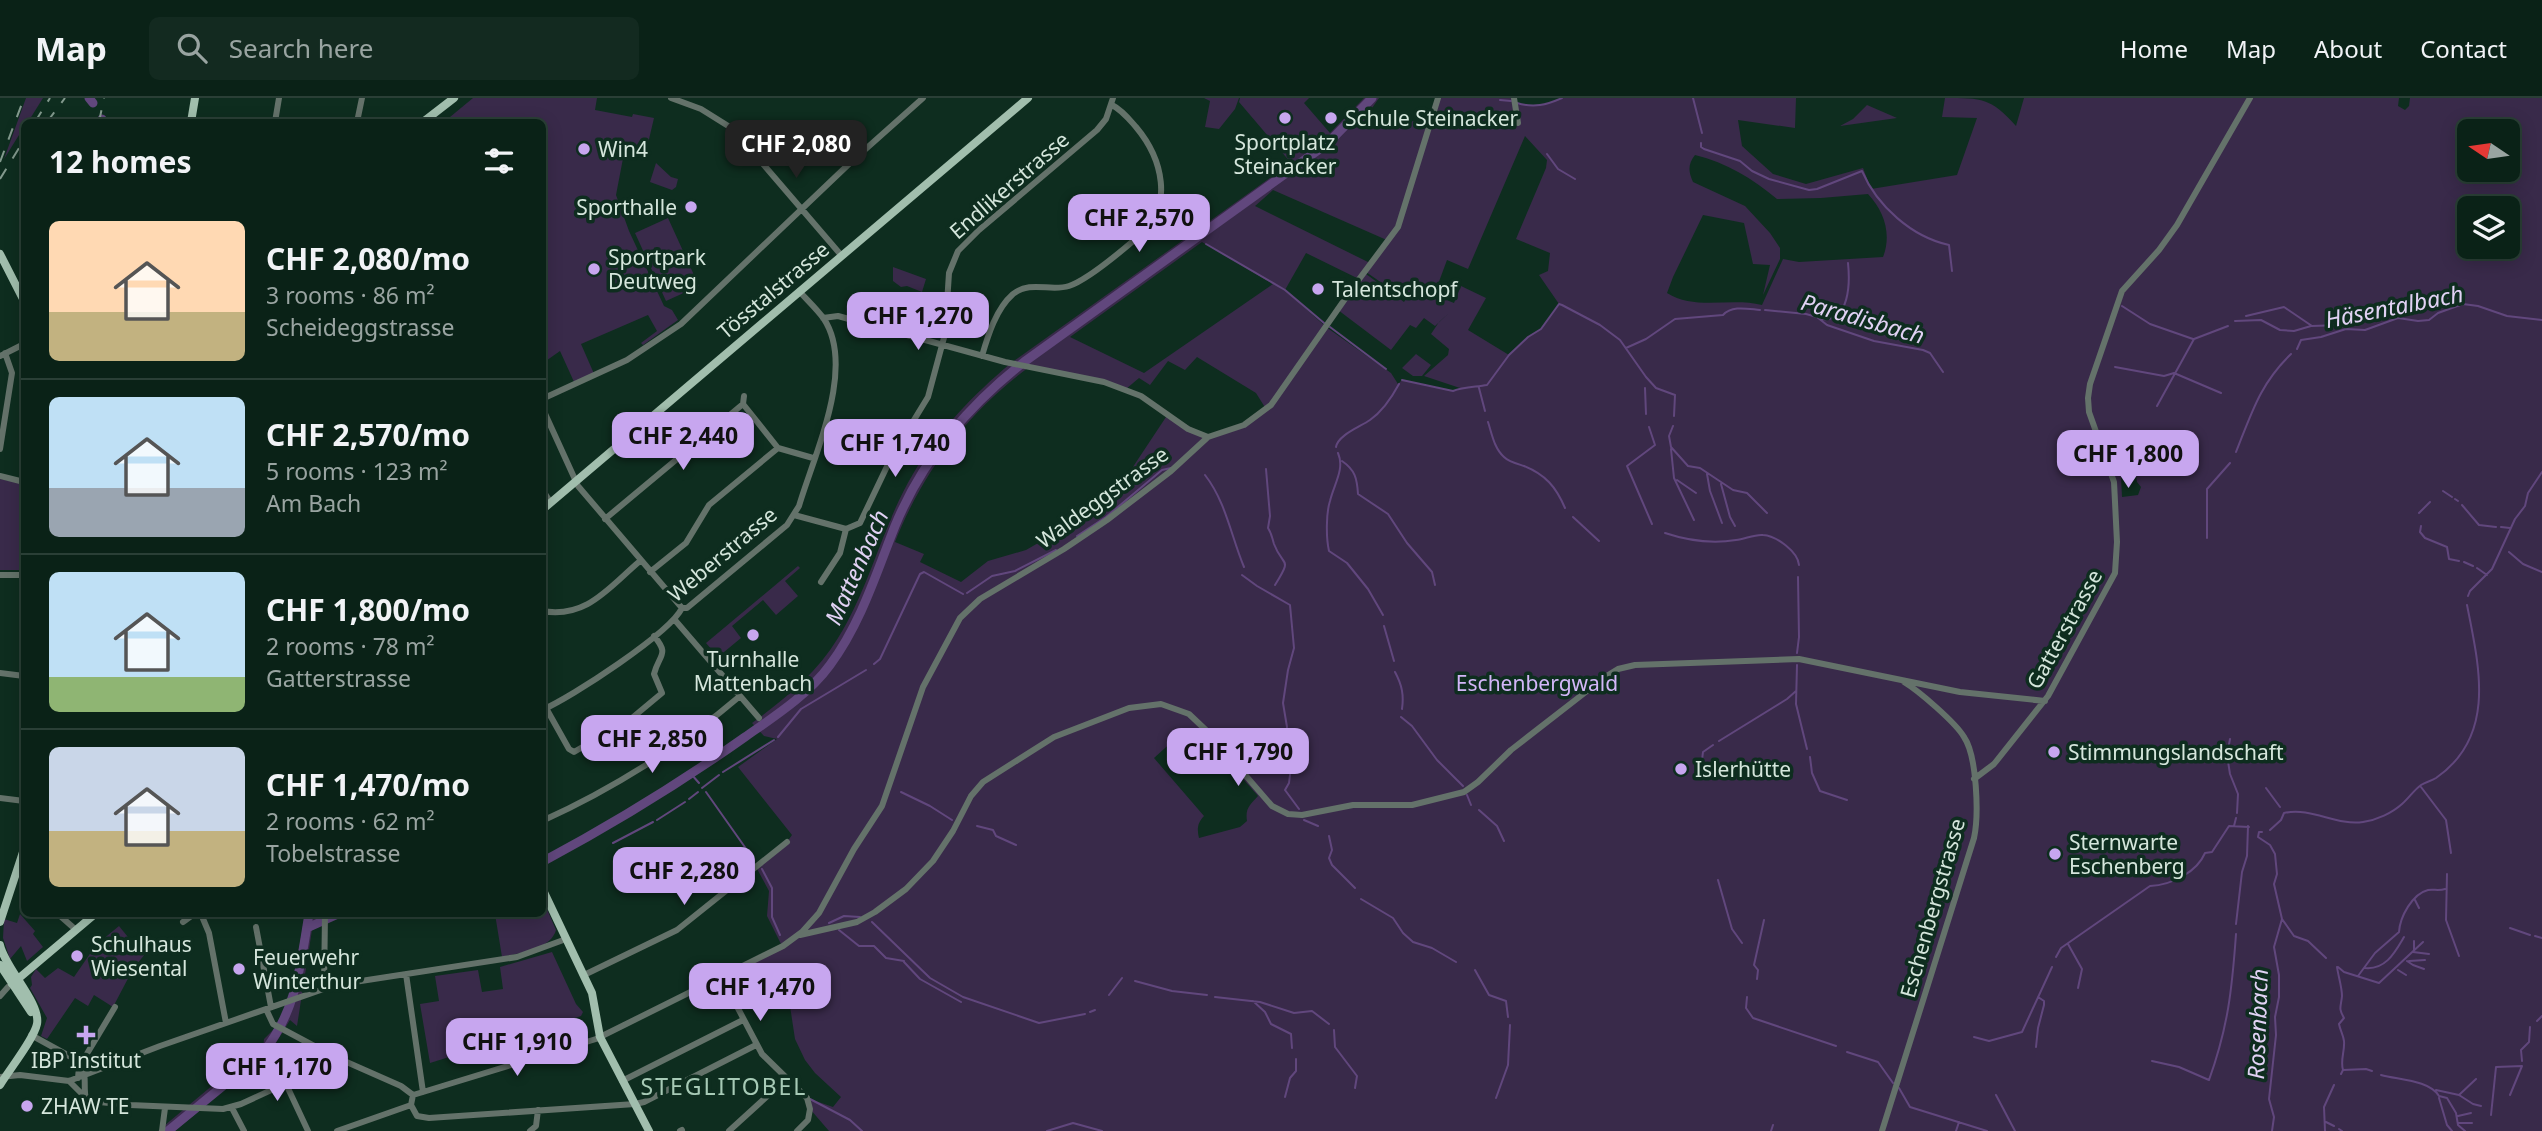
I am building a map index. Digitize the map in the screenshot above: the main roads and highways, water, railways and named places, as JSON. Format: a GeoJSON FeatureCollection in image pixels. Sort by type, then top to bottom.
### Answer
{"type":"FeatureCollection","features":[{"type":"Feature","properties":{"kind":"main road"},"geometry":{"type":"LineString","coordinates":[[192,119],[195,98]]}},
{"type":"Feature","properties":{"kind":"main road"},"geometry":{"type":"LineString","coordinates":[[427,119],[454,98]]}},
{"type":"Feature","properties":{"kind":"main road","name":"Tösstalstrasse"},"geometry":{"type":"LineString","coordinates":[[546,507],[1028,98]]}},
{"type":"Feature","properties":{"kind":"main road"},"geometry":{"type":"LineString","coordinates":[[0,254],[21,295]]}},
{"type":"Feature","properties":{"kind":"main road"},"geometry":{"type":"LineString","coordinates":[[0,922],[21,858]]}},
{"type":"Feature","properties":{"kind":"main road"},"geometry":{"type":"LineString","coordinates":[[0,903],[17,870]]}},
{"type":"Feature","properties":{"kind":"main road"},"geometry":{"type":"LineString","coordinates":[[546,896],[594,1000],[600,1037],[649,1131]]}},
{"type":"Feature","properties":{"kind":"main road"},"geometry":{"type":"LineString","coordinates":[[12,984],[91,917]]}},
{"type":"Feature","properties":{"kind":"main road"},"geometry":{"type":"LineString","coordinates":[[0,947],[12,984]]}},
{"type":"Feature","properties":{"kind":"main road"},"geometry":{"type":"LineString","coordinates":[[0,965],[37,1017],[32,1035],[2,1075],[0,1085]]}},
{"type":"Feature","properties":{"kind":"waterway"},"geometry":{"type":"LineString","coordinates":[[89,98],[93,103]]}},
{"type":"Feature","properties":{"kind":"waterway","name":"Mattenbach"},"geometry":{"type":"LineString","coordinates":[[546,860],[696,771],[780,713],[812,686],[830,665],[851,632],[895,526],[919,479],[949,436],[984,397],[1024,362],[1328,143],[1372,98]]}},
{"type":"Feature","properties":{"kind":"waterway"},"geometry":{"type":"LineString","coordinates":[[1517,103],[1540,105],[1562,98]]}},
{"type":"Feature","properties":{"kind":"waterway"},"geometry":{"type":"LineString","coordinates":[[1693,98],[1702,133]]}},
{"type":"Feature","properties":{"kind":"waterway"},"geometry":{"type":"LineString","coordinates":[[1500,100],[1511,101]]}},
{"type":"Feature","properties":{"kind":"waterway"},"geometry":{"type":"LineString","coordinates":[[1701,143],[1704,149],[1740,161],[1752,171],[1769,179],[1809,190],[1862,171],[1877,196],[1897,218],[1922,235],[1949,245],[1952,271]]}},
{"type":"Feature","properties":{"kind":"waterway"},"geometry":{"type":"LineString","coordinates":[[1547,154],[1558,169],[1575,179]]}},
{"type":"Feature","properties":{"kind":"waterway"},"geometry":{"type":"LineString","coordinates":[[1206,244],[1285,290],[1324,323]]}},
{"type":"Feature","properties":{"kind":"waterway"},"geometry":{"type":"LineString","coordinates":[[1821,319],[1831,319],[1843,308],[1848,290],[1848,263]]}},
{"type":"Feature","properties":{"kind":"waterway"},"geometry":{"type":"LineString","coordinates":[[1402,380],[1453,391],[1487,385],[1509,355],[1541,329],[1559,304],[1600,325],[1620,340],[1656,388],[1675,395],[1674,416]]}},
{"type":"Feature","properties":{"kind":"waterway","name":"Häsentalbach"},"geometry":{"type":"LineString","coordinates":[[2297,349],[2301,340],[2346,329],[2365,330],[2398,318],[2429,320],[2438,313],[2463,304],[2507,316],[2542,320]]}},
{"type":"Feature","properties":{"kind":"waterway"},"geometry":{"type":"LineString","coordinates":[[2122,306],[2150,324],[2193,339]]}},
{"type":"Feature","properties":{"kind":"waterway","name":"Häsentalbach"},"geometry":{"type":"LineString","coordinates":[[2246,316],[2284,307],[2312,326],[2340,325]]}},
{"type":"Feature","properties":{"kind":"waterway","name":"Paradisbach"},"geometry":{"type":"LineString","coordinates":[[1626,348],[1646,339],[1675,319],[1723,315],[1735,309],[1760,310]]}},
{"type":"Feature","properties":{"kind":"waterway","name":"Paradisbach"},"geometry":{"type":"LineString","coordinates":[[1765,310],[1806,314],[1817,317],[1827,325],[1874,341],[1923,350],[1930,353],[1943,372]]}},
{"type":"Feature","properties":{"kind":"waterway","name":"Häsentalbach"},"geometry":{"type":"LineString","coordinates":[[2235,321],[2261,320],[2280,330],[2294,331],[2311,326]]}},
{"type":"Feature","properties":{"kind":"waterway","name":"Häsentalbach"},"geometry":{"type":"LineString","coordinates":[[2157,406],[2194,339],[2228,326]]}},
{"type":"Feature","properties":{"kind":"waterway"},"geometry":{"type":"LineString","coordinates":[[1330,327],[1386,369]]}},
{"type":"Feature","properties":{"kind":"waterway","name":"Häsentalbach"},"geometry":{"type":"LineString","coordinates":[[2236,452],[2264,388],[2291,354]]}},
{"type":"Feature","properties":{"kind":"waterway"},"geometry":{"type":"LineString","coordinates":[[2115,367],[2164,376],[2174,373],[2221,393]]}},
{"type":"Feature","properties":{"kind":"waterway"},"geometry":{"type":"LineString","coordinates":[[1336,447],[1345,435],[1379,412],[1399,384]]}},
{"type":"Feature","properties":{"kind":"waterway"},"geometry":{"type":"LineString","coordinates":[[1479,388],[1485,411]]}},
{"type":"Feature","properties":{"kind":"waterway"},"geometry":{"type":"LineString","coordinates":[[1645,388],[1646,414]]}},
{"type":"Feature","properties":{"kind":"waterway"},"geometry":{"type":"LineString","coordinates":[[1488,422],[1501,453],[1508,460],[1544,478],[1554,488],[1565,508]]}},
{"type":"Feature","properties":{"kind":"waterway"},"geometry":{"type":"LineString","coordinates":[[1673,426],[1669,436],[1671,447],[1688,466],[1700,468],[1733,490],[1747,493],[1767,513]]}},
{"type":"Feature","properties":{"kind":"waterway"},"geometry":{"type":"LineString","coordinates":[[1649,427],[1655,445],[1627,466],[1652,524]]}},
{"type":"Feature","properties":{"kind":"waterway"},"geometry":{"type":"LineString","coordinates":[[1671,449],[1674,478],[1694,520]]}},
{"type":"Feature","properties":{"kind":"waterway"},"geometry":{"type":"LineString","coordinates":[[1338,453],[1340,471],[1328,512],[1329,551],[1347,563],[1368,589],[1383,615]]}},
{"type":"Feature","properties":{"kind":"waterway"},"geometry":{"type":"LineString","coordinates":[[1342,461],[1354,475],[1358,494],[1388,514],[1407,543],[1432,572],[1435,585]]}},
{"type":"Feature","properties":{"kind":"waterway"},"geometry":{"type":"LineString","coordinates":[[2207,538],[2207,489],[2230,463]]}},
{"type":"Feature","properties":{"kind":"waterway"},"geometry":{"type":"LineString","coordinates":[[1077,536],[1106,517],[1162,470],[1171,468]]}},
{"type":"Feature","properties":{"kind":"waterway"},"geometry":{"type":"LineString","coordinates":[[1266,469],[1270,516],[1268,528],[1285,563],[1275,585]]}},
{"type":"Feature","properties":{"kind":"waterway"},"geometry":{"type":"LineString","coordinates":[[2468,596],[2492,569],[2515,519],[2525,506],[2528,493],[2542,472]]}},
{"type":"Feature","properties":{"kind":"waterway"},"geometry":{"type":"LineString","coordinates":[[1707,474],[1710,491],[1722,523]]}},
{"type":"Feature","properties":{"kind":"waterway"},"geometry":{"type":"LineString","coordinates":[[1205,475],[1223,508],[1244,567]]}},
{"type":"Feature","properties":{"kind":"waterway"},"geometry":{"type":"LineString","coordinates":[[1677,480],[1696,493]]}},
{"type":"Feature","properties":{"kind":"waterway"},"geometry":{"type":"LineString","coordinates":[[1721,484],[1735,526]]}},
{"type":"Feature","properties":{"kind":"waterway"},"geometry":{"type":"LineString","coordinates":[[2443,491],[2452,497]]}},
{"type":"Feature","properties":{"kind":"waterway"},"geometry":{"type":"LineString","coordinates":[[2419,513],[2430,502]]}},
{"type":"Feature","properties":{"kind":"waterway"},"geometry":{"type":"LineString","coordinates":[[2462,505],[2479,525],[2496,527]]}},
{"type":"Feature","properties":{"kind":"waterway"},"geometry":{"type":"LineString","coordinates":[[1573,517],[1599,541]]}},
{"type":"Feature","properties":{"kind":"waterway"},"geometry":{"type":"LineString","coordinates":[[2421,526],[2420,532],[2425,538],[2447,547],[2449,559],[2459,561]]}},
{"type":"Feature","properties":{"kind":"waterway"},"geometry":{"type":"LineString","coordinates":[[2501,527],[2510,528]]}},
{"type":"Feature","properties":{"kind":"waterway"},"geometry":{"type":"LineString","coordinates":[[1665,533],[1709,542],[1769,536],[1791,550],[1799,565]]}},
{"type":"Feature","properties":{"kind":"waterway"},"geometry":{"type":"LineString","coordinates":[[967,593],[992,576],[1015,571],[1056,550]]}},
{"type":"Feature","properties":{"kind":"waterway"},"geometry":{"type":"LineString","coordinates":[[2509,552],[2523,564],[2542,572]]}},
{"type":"Feature","properties":{"kind":"waterway"},"geometry":{"type":"LineString","coordinates":[[2464,562],[2473,566]]}},
{"type":"Feature","properties":{"kind":"waterway"},"geometry":{"type":"LineString","coordinates":[[2477,568],[2487,575]]}},
{"type":"Feature","properties":{"kind":"waterway"},"geometry":{"type":"LineString","coordinates":[[874,664],[880,659],[920,574],[924,572],[963,594]]}},
{"type":"Feature","properties":{"kind":"waterway"},"geometry":{"type":"LineString","coordinates":[[1242,575],[1290,605],[1294,648],[1283,703],[1287,727],[1283,758],[1291,767],[1289,783],[1285,790],[1299,809]]}},
{"type":"Feature","properties":{"kind":"waterway"},"geometry":{"type":"LineString","coordinates":[[1797,653],[1798,577]]}},
{"type":"Feature","properties":{"kind":"waterway"},"geometry":{"type":"LineString","coordinates":[[2270,830],[2281,820],[2284,813],[2304,812],[2353,823],[2379,818],[2405,802],[2418,787],[2436,778],[2455,761],[2468,742],[2476,721],[2479,699],[2479,675],[2467,605]]}},
{"type":"Feature","properties":{"kind":"waterway"},"geometry":{"type":"LineString","coordinates":[[1384,626],[1394,661]]}},
{"type":"Feature","properties":{"kind":"waterway"},"geometry":{"type":"LineString","coordinates":[[1797,665],[1796,704],[1807,749]]}},
{"type":"Feature","properties":{"kind":"waterway"},"geometry":{"type":"LineString","coordinates":[[778,737],[801,709],[866,670]]}},
{"type":"Feature","properties":{"kind":"waterway"},"geometry":{"type":"LineString","coordinates":[[1395,672],[1402,690],[1402,709]]}},
{"type":"Feature","properties":{"kind":"waterway"},"geometry":{"type":"LineString","coordinates":[[1719,741],[1796,691]]}},
{"type":"Feature","properties":{"kind":"waterway"},"geometry":{"type":"LineString","coordinates":[[1401,717],[1412,726],[1437,760],[1463,786]]}},
{"type":"Feature","properties":{"kind":"waterway"},"geometry":{"type":"LineString","coordinates":[[2230,739],[2227,755],[2230,774],[2238,794],[2237,813]]}},
{"type":"Feature","properties":{"kind":"waterway"},"geometry":{"type":"LineString","coordinates":[[723,772],[774,740]]}},
{"type":"Feature","properties":{"kind":"waterway"},"geometry":{"type":"LineString","coordinates":[[1702,760],[1703,752],[1713,745]]}},
{"type":"Feature","properties":{"kind":"waterway"},"geometry":{"type":"LineString","coordinates":[[1810,757],[1812,773],[1820,791],[1847,800]]}},
{"type":"Feature","properties":{"kind":"waterway"},"geometry":{"type":"LineString","coordinates":[[692,775],[699,783]]}},
{"type":"Feature","properties":{"kind":"waterway"},"geometry":{"type":"LineString","coordinates":[[702,788],[719,775]]}},
{"type":"Feature","properties":{"kind":"waterway"},"geometry":{"type":"LineString","coordinates":[[2421,787],[2446,820],[2451,853]]}},
{"type":"Feature","properties":{"kind":"waterway"},"geometry":{"type":"LineString","coordinates":[[2266,788],[2280,807]]}},
{"type":"Feature","properties":{"kind":"waterway"},"geometry":{"type":"LineString","coordinates":[[689,799],[698,792]]}},
{"type":"Feature","properties":{"kind":"waterway"},"geometry":{"type":"LineString","coordinates":[[706,792],[754,860]]}},
{"type":"Feature","properties":{"kind":"waterway"},"geometry":{"type":"LineString","coordinates":[[901,792],[952,820]]}},
{"type":"Feature","properties":{"kind":"waterway"},"geometry":{"type":"LineString","coordinates":[[1467,795],[1471,805]]}},
{"type":"Feature","properties":{"kind":"waterway"},"geometry":{"type":"LineString","coordinates":[[657,820],[685,802]]}},
{"type":"Feature","properties":{"kind":"waterway"},"geometry":{"type":"LineString","coordinates":[[1479,810],[1497,826],[1504,841]]}},
{"type":"Feature","properties":{"kind":"waterway"},"geometry":{"type":"LineString","coordinates":[[2234,826],[2236,818]]}},
{"type":"Feature","properties":{"kind":"waterway"},"geometry":{"type":"LineString","coordinates":[[1304,820],[1318,826]]}},
{"type":"Feature","properties":{"kind":"waterway"},"geometry":{"type":"LineString","coordinates":[[613,843],[653,822]]}},
{"type":"Feature","properties":{"kind":"waterway"},"geometry":{"type":"LineString","coordinates":[[977,826],[993,830],[996,836],[1016,845]]}},
{"type":"Feature","properties":{"kind":"waterway"},"geometry":{"type":"LineString","coordinates":[[2056,957],[2061,948],[2150,886],[2175,880],[2190,872],[2205,853],[2212,852],[2229,826],[2249,827]]}},
{"type":"Feature","properties":{"kind":"waterway"},"geometry":{"type":"LineString","coordinates":[[2236,924],[2242,872],[2247,856],[2248,826]]}},
{"type":"Feature","properties":{"kind":"waterway"},"geometry":{"type":"LineString","coordinates":[[2262,832],[2259,832],[2258,837],[2270,845],[2275,854],[2277,874],[2274,884],[2282,919],[2294,936],[2308,941],[2326,958]]}},
{"type":"Feature","properties":{"kind":"waterway"},"geometry":{"type":"LineString","coordinates":[[1329,836],[1332,850],[1329,858],[1332,865],[1355,888]]}},
{"type":"Feature","properties":{"kind":"waterway"},"geometry":{"type":"LineString","coordinates":[[762,869],[772,888],[772,917],[780,935]]}},
{"type":"Feature","properties":{"kind":"waterway"},"geometry":{"type":"LineString","coordinates":[[2447,874],[2446,920],[2459,956]]}},
{"type":"Feature","properties":{"kind":"waterway"},"geometry":{"type":"LineString","coordinates":[[1718,880],[1732,929],[1742,943]]}},
{"type":"Feature","properties":{"kind":"waterway"},"geometry":{"type":"LineString","coordinates":[[2358,976],[2375,953],[2399,932],[2404,913],[2412,901],[2422,892],[2445,889]]}},
{"type":"Feature","properties":{"kind":"waterway"},"geometry":{"type":"LineString","coordinates":[[1361,899],[1393,918],[1413,942],[1432,948],[1456,962]]}},
{"type":"Feature","properties":{"kind":"waterway"},"geometry":{"type":"LineString","coordinates":[[2415,900],[2419,908]]}},
{"type":"Feature","properties":{"kind":"waterway"},"geometry":{"type":"LineString","coordinates":[[829,923],[844,916],[860,917]]}},
{"type":"Feature","properties":{"kind":"waterway"},"geometry":{"type":"LineString","coordinates":[[168,1131],[262,1054],[274,1038],[290,1005],[308,917]]}},
{"type":"Feature","properties":{"kind":"waterway","name":"Mattenbach"},"geometry":{"type":"LineString","coordinates":[[307,928],[331,917]]}},
{"type":"Feature","properties":{"kind":"waterway","name":"Rosenbach"},"geometry":{"type":"LineString","coordinates":[[2272,1131],[2274,1117],[2269,1099],[2279,997],[2279,975],[2274,947],[2282,919]]}},
{"type":"Feature","properties":{"kind":"waterway"},"geometry":{"type":"LineString","coordinates":[[1757,979],[1758,970],[1754,965],[1764,920]]}},
{"type":"Feature","properties":{"kind":"waterway"},"geometry":{"type":"LineString","coordinates":[[872,922],[930,978],[963,997],[1039,1023],[1085,1014]]}},
{"type":"Feature","properties":{"kind":"waterway"},"geometry":{"type":"LineString","coordinates":[[2510,928],[2530,935]]}},
{"type":"Feature","properties":{"kind":"waterway"},"geometry":{"type":"LineString","coordinates":[[839,930],[859,946],[874,946],[886,958],[904,961]]}},
{"type":"Feature","properties":{"kind":"waterway"},"geometry":{"type":"LineString","coordinates":[[2152,1061],[2179,1067],[2209,1080],[2221,1043],[2228,1008],[2236,934]]}},
{"type":"Feature","properties":{"kind":"waterway"},"geometry":{"type":"LineString","coordinates":[[2535,936],[2542,938]]}},
{"type":"Feature","properties":{"kind":"waterway"},"geometry":{"type":"LineString","coordinates":[[2365,968],[2384,963],[2404,937]]}},
{"type":"Feature","properties":{"kind":"waterway"},"geometry":{"type":"LineString","coordinates":[[2414,941],[2414,950]]}},
{"type":"Feature","properties":{"kind":"waterway"},"geometry":{"type":"LineString","coordinates":[[2338,967],[2344,972],[2379,983],[2423,942]]}},
{"type":"Feature","properties":{"kind":"waterway"},"geometry":{"type":"LineString","coordinates":[[2068,944],[2082,969],[2078,988]]}},
{"type":"Feature","properties":{"kind":"waterway"},"geometry":{"type":"LineString","coordinates":[[2413,952],[2429,954]]}},
{"type":"Feature","properties":{"kind":"waterway"},"geometry":{"type":"LineString","coordinates":[[2409,961],[2425,960]]}},
{"type":"Feature","properties":{"kind":"waterway"},"geometry":{"type":"LineString","coordinates":[[2407,961],[2424,969]]}},
{"type":"Feature","properties":{"kind":"waterway"},"geometry":{"type":"LineString","coordinates":[[904,962],[920,979],[961,1002]]}},
{"type":"Feature","properties":{"kind":"waterway"},"geometry":{"type":"LineString","coordinates":[[1974,1037],[1989,1041],[2022,1032],[2052,967]]}},
{"type":"Feature","properties":{"kind":"waterway"},"geometry":{"type":"LineString","coordinates":[[2337,967],[2342,992],[2340,1010],[2344,1018],[2339,1024],[2344,1041],[2341,1074]]}},
{"type":"Feature","properties":{"kind":"waterway"},"geometry":{"type":"LineString","coordinates":[[1475,970],[1489,995],[1506,1001],[1508,1017]]}},
{"type":"Feature","properties":{"kind":"waterway"},"geometry":{"type":"LineString","coordinates":[[2398,970],[2406,975]]}},
{"type":"Feature","properties":{"kind":"waterway"},"geometry":{"type":"LineString","coordinates":[[1109,995],[1122,978]]}},
{"type":"Feature","properties":{"kind":"waterway"},"geometry":{"type":"LineString","coordinates":[[1135,981],[1172,991],[1207,995]]}},
{"type":"Feature","properties":{"kind":"waterway"},"geometry":{"type":"LineString","coordinates":[[1215,997],[1260,1002],[1294,1013],[1312,1011],[1329,1024]]}},
{"type":"Feature","properties":{"kind":"waterway"},"geometry":{"type":"LineString","coordinates":[[1747,997],[1746,1008],[1753,1018],[1836,1046]]}},
{"type":"Feature","properties":{"kind":"waterway"},"geometry":{"type":"LineString","coordinates":[[2036,1047],[2044,1005],[2044,1001],[2038,997]]}},
{"type":"Feature","properties":{"kind":"waterway"},"geometry":{"type":"LineString","coordinates":[[1253,1001],[1265,1012],[1271,1024],[1291,1034],[1292,1048]]}},
{"type":"Feature","properties":{"kind":"waterway"},"geometry":{"type":"LineString","coordinates":[[1090,1012],[1095,1010]]}},
{"type":"Feature","properties":{"kind":"waterway"},"geometry":{"type":"LineString","coordinates":[[2537,1021],[2542,1016]]}},
{"type":"Feature","properties":{"kind":"waterway"},"geometry":{"type":"LineString","coordinates":[[1496,1098],[1508,1065],[1510,1025]]}},
{"type":"Feature","properties":{"kind":"waterway"},"geometry":{"type":"LineString","coordinates":[[2522,1061],[2521,1050],[2529,1042],[2530,1027]]}},
{"type":"Feature","properties":{"kind":"waterway"},"geometry":{"type":"LineString","coordinates":[[1334,1030],[1335,1047],[1357,1076],[1355,1088]]}},
{"type":"Feature","properties":{"kind":"waterway"},"geometry":{"type":"LineString","coordinates":[[1847,1052],[1878,1062],[1893,1083]]}},
{"type":"Feature","properties":{"kind":"waterway"},"geometry":{"type":"LineString","coordinates":[[1285,1097],[1290,1078],[1296,1071],[1296,1059]]}},
{"type":"Feature","properties":{"kind":"waterway"},"geometry":{"type":"LineString","coordinates":[[2491,1115],[2496,1067],[2522,1066],[2510,1095]]}},
{"type":"Feature","properties":{"kind":"waterway"},"geometry":{"type":"LineString","coordinates":[[2343,1070],[2372,1071]]}},
{"type":"Feature","properties":{"kind":"waterway"},"geometry":{"type":"LineString","coordinates":[[2381,1075],[2413,1081],[2447,1098],[2456,1113],[2458,1125],[2465,1131]]}},
{"type":"Feature","properties":{"kind":"waterway"},"geometry":{"type":"LineString","coordinates":[[2459,1095],[2476,1079]]}},
{"type":"Feature","properties":{"kind":"waterway"},"geometry":{"type":"LineString","coordinates":[[2325,1131],[2324,1107],[2334,1085]]}},
{"type":"Feature","properties":{"kind":"waterway","name":"Rosenbach"},"geometry":{"type":"LineString","coordinates":[[1899,1088],[1910,1107],[1987,1131]]}},
{"type":"Feature","properties":{"kind":"waterway"},"geometry":{"type":"LineString","coordinates":[[2436,1090],[2459,1095],[2481,1106]]}},
{"type":"Feature","properties":{"kind":"waterway"},"geometry":{"type":"LineString","coordinates":[[1996,1095],[2015,1131]]}},
{"type":"Feature","properties":{"kind":"waterway"},"geometry":{"type":"LineString","coordinates":[[2439,1098],[2447,1125],[2452,1131]]}},
{"type":"Feature","properties":{"kind":"waterway"},"geometry":{"type":"LineString","coordinates":[[810,1099],[850,1120],[862,1131]]}},
{"type":"Feature","properties":{"kind":"waterway"},"geometry":{"type":"LineString","coordinates":[[2458,1116],[2471,1113]]}},
{"type":"Feature","properties":{"kind":"waterway"},"geometry":{"type":"LineString","coordinates":[[1956,1131],[1959,1122]]}},
{"type":"Feature","properties":{"kind":"waterway"},"geometry":{"type":"LineString","coordinates":[[2326,1122],[2334,1126]]}},
{"type":"Feature","properties":{"kind":"waterway"},"geometry":{"type":"LineString","coordinates":[[1047,1131],[1073,1123],[1102,1131]]}},
{"type":"Feature","properties":{"kind":"waterway"},"geometry":{"type":"LineString","coordinates":[[2459,1123],[2472,1123]]}},
{"type":"Feature","properties":{"kind":"waterway"},"geometry":{"type":"LineString","coordinates":[[1771,1131],[1773,1125]]}},
{"type":"Feature","properties":{"kind":"railway"},"geometry":{"type":"LineString","coordinates":[[0,162],[24,98]]}},
{"type":"Feature","properties":{"kind":"railway"},"geometry":{"type":"LineString","coordinates":[[37,119],[50,98]]}},
{"type":"Feature","properties":{"kind":"railway"},"geometry":{"type":"LineString","coordinates":[[49,119],[65,98]]}},
{"type":"Feature","properties":{"kind":"railway"},"geometry":{"type":"LineString","coordinates":[[100,119],[104,98]]}},
{"type":"Feature","properties":{"kind":"railway"},"geometry":{"type":"LineString","coordinates":[[0,179],[21,145]]}},
{"type":"Feature","properties":{"kind":"place","name":"Sportplatz Steinacker"},"geometry":{"type":"Point","coordinates":[1285,118]}},
{"type":"Feature","properties":{"kind":"place","name":"Schule Steinacker"},"geometry":{"type":"Point","coordinates":[1331,118]}},
{"type":"Feature","properties":{"kind":"place","name":"Win4"},"geometry":{"type":"Point","coordinates":[584,149]}},
{"type":"Feature","properties":{"kind":"place","name":"Sporthalle"},"geometry":{"type":"Point","coordinates":[691,207]}},
{"type":"Feature","properties":{"kind":"place","name":"Sportpark Deutweg"},"geometry":{"type":"Point","coordinates":[594,269]}},
{"type":"Feature","properties":{"kind":"place","name":"Talentschopf"},"geometry":{"type":"Point","coordinates":[1318,289]}},
{"type":"Feature","properties":{"kind":"place","name":"Turnhalle Mattenbach"},"geometry":{"type":"Point","coordinates":[753,635]}},
{"type":"Feature","properties":{"kind":"place","name":"Stimmungslandschaft"},"geometry":{"type":"Point","coordinates":[2054,752]}},
{"type":"Feature","properties":{"kind":"place","name":"Islerhütte"},"geometry":{"type":"Point","coordinates":[1681,769]}},
{"type":"Feature","properties":{"kind":"place","name":"Sternwarte Eschenberg"},"geometry":{"type":"Point","coordinates":[2055,854]}},
{"type":"Feature","properties":{"kind":"place","name":"Schulhaus Wiesental"},"geometry":{"type":"Point","coordinates":[77,956]}},
{"type":"Feature","properties":{"kind":"place","name":"Feuerwehr Winterthur"},"geometry":{"type":"Point","coordinates":[239,969]}},
{"type":"Feature","properties":{"kind":"place","name":"IBP Institut"},"geometry":{"type":"Point","coordinates":[86,1035]}},
{"type":"Feature","properties":{"kind":"place","name":"ZHAW TE"},"geometry":{"type":"Point","coordinates":[27,1106]}},
{"type":"Feature","properties":{"kind":"district","name":"STEGLITOBEL"},"geometry":{"type":"Point","coordinates":[724,1086]}},
{"type":"Feature","properties":{"kind":"park label","name":"Eschenbergwald"},"geometry":{"type":"Point","coordinates":[1537,683]}}]}
